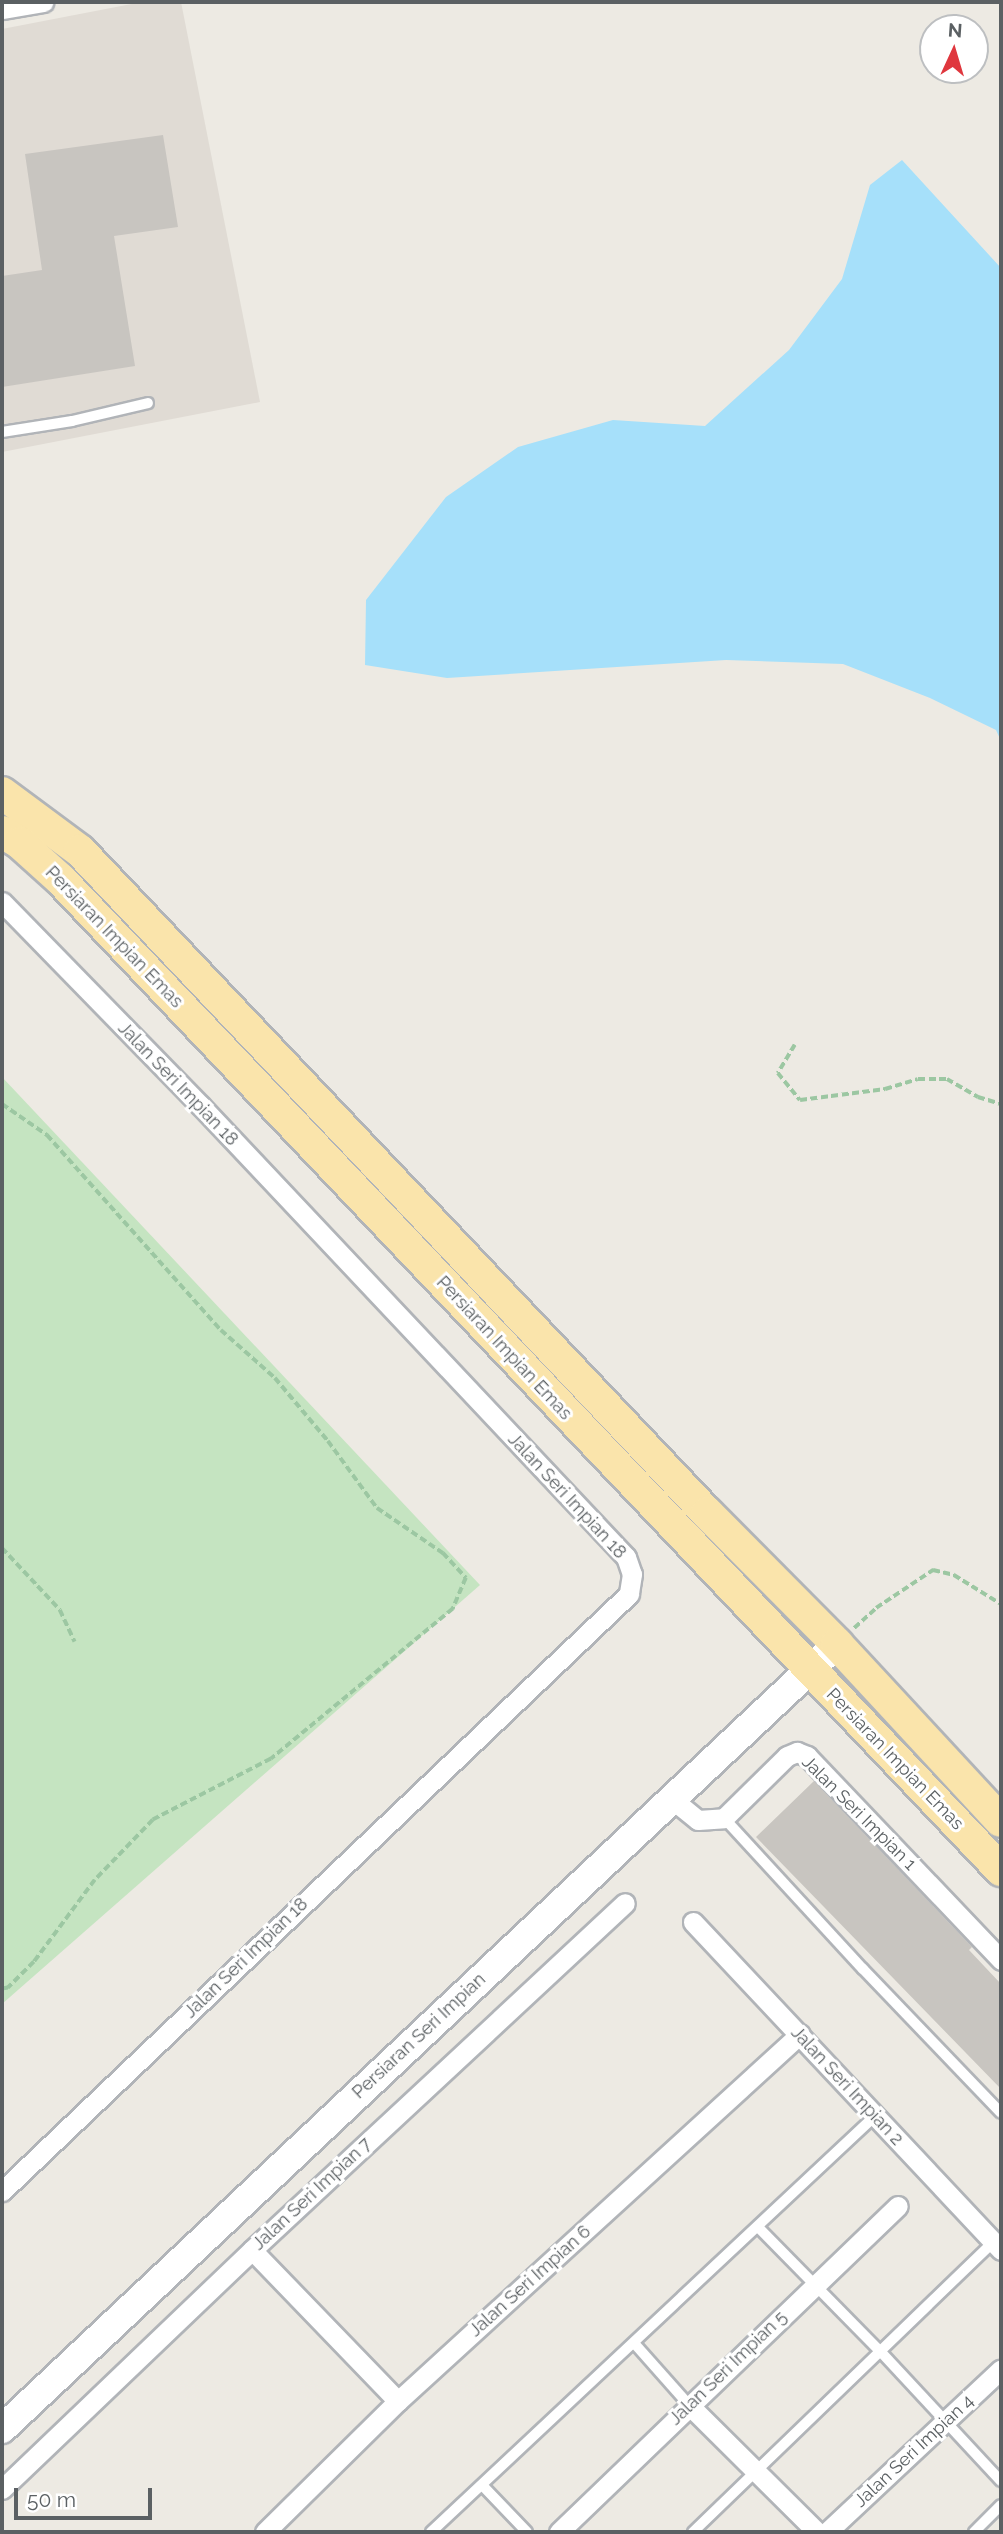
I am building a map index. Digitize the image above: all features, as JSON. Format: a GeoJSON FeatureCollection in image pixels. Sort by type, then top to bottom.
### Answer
{"type":"FeatureCollection","features":[{"type":"Feature","properties":{"kind":"main road","name":"Persiaran Impian Emas"},"geometry":{"type":"LineString","coordinates":[[2,793],[80,851],[698,1503],[837,1644],[1001,1821]]}},
{"type":"Feature","properties":{"kind":"main road","name":"Persiaran Impian Emas"},"geometry":{"type":"LineString","coordinates":[[2,832],[20,843],[60,879],[1001,1870]]}},
{"type":"Feature","properties":{"kind":"street"},"geometry":{"type":"LineString","coordinates":[[2,9],[43,2]]}},
{"type":"Feature","properties":{"kind":"street","name":"Jalan Seri Impian 18"},"geometry":{"type":"LineString","coordinates":[[2,2191],[629,1594],[632,1573],[626,1557],[200,1105],[3,905]]}},
{"type":"Feature","properties":{"kind":"street","name":"Persiaran Seri Impian"},"geometry":{"type":"LineString","coordinates":[[2,2429],[837,1644]]}},
{"type":"Feature","properties":{"kind":"street","name":"Jalan Seri Impian 1"},"geometry":{"type":"LineString","coordinates":[[724,1818],[787,1756],[797,1752],[807,1756],[1001,1960]]}},
{"type":"Feature","properties":{"kind":"street"},"geometry":{"type":"LineString","coordinates":[[672,1799],[698,1820],[724,1818]]}},
{"type":"Feature","properties":{"kind":"street","name":"Jalan Seri Impian 7"},"geometry":{"type":"LineString","coordinates":[[2,2489],[252,2250],[625,1903]]}},
{"type":"Feature","properties":{"kind":"street","name":"Jalan Seri Impian 2"},"geometry":{"type":"LineString","coordinates":[[693,1922],[997,2246]]}},
{"type":"Feature","properties":{"kind":"street","name":"Jalan Seri Impian 6"},"geometry":{"type":"LineString","coordinates":[[265,2532],[398,2402],[800,2034]]}},
{"type":"Feature","properties":{"kind":"street","name":"Jalan Seri Impian 5"},"geometry":{"type":"LineString","coordinates":[[559,2532],[898,2207]]}},
{"type":"Feature","properties":{"kind":"street"},"geometry":{"type":"LineString","coordinates":[[252,2250],[398,2402]]}},
{"type":"Feature","properties":{"kind":"street","name":"Jalan Seri Impian 4"},"geometry":{"type":"LineString","coordinates":[[827,2532],[1001,2369]]}},
{"type":"Feature","properties":{"kind":"street"},"geometry":{"type":"LineString","coordinates":[[689,2405],[817,2532]]}},
{"type":"Feature","properties":{"kind":"lane"},"geometry":{"type":"LineString","coordinates":[[2,432],[72,421],[148,403]]}},
{"type":"Feature","properties":{"kind":"lane"},"geometry":{"type":"LineString","coordinates":[[724,1818],[1001,2113]]}},
{"type":"Feature","properties":{"kind":"lane"},"geometry":{"type":"LineString","coordinates":[[430,2532],[759,2228],[875,2116]]}},
{"type":"Feature","properties":{"kind":"lane"},"geometry":{"type":"LineString","coordinates":[[759,2228],[816,2284],[1001,2481]]}},
{"type":"Feature","properties":{"kind":"lane"},"geometry":{"type":"LineString","coordinates":[[693,2532],[754,2470],[997,2246]]}},
{"type":"Feature","properties":{"kind":"lane"},"geometry":{"type":"LineString","coordinates":[[634,2343],[689,2405]]}},
{"type":"Feature","properties":{"kind":"lane"},"geometry":{"type":"LineString","coordinates":[[482,2485],[527,2532]]}},
{"type":"Feature","properties":{"kind":"lane"},"geometry":{"type":"LineString","coordinates":[[974,2532],[1001,2505]]}},
{"type":"Feature","properties":{"kind":"path"},"geometry":{"type":"LineString","coordinates":[[795,1045],[778,1073],[800,1100],[885,1089],[918,1079],[947,1079],[978,1097],[1001,1104]]}},
{"type":"Feature","properties":{"kind":"path"},"geometry":{"type":"LineString","coordinates":[[2,1104],[47,1135],[221,1330],[275,1378],[377,1508],[443,1553],[466,1578],[453,1609],[271,1759],[153,1820],[94,1880],[34,1962],[8,1988],[2,1989]]}},
{"type":"Feature","properties":{"kind":"path"},"geometry":{"type":"LineString","coordinates":[[2,1548],[60,1610],[75,1642]]}},
{"type":"Feature","properties":{"kind":"path"},"geometry":{"type":"LineString","coordinates":[[837,1644],[876,1608],[933,1570],[954,1575],[1001,1604]]}},
{"type":"Feature","properties":{"kind":"shaded area"},"geometry":{"type":"Polygon","coordinates":[[[142,2],[181,2],[260,402],[2,452],[2,29],[142,2]]]}},
{"type":"Feature","properties":{"kind":"green space"},"geometry":{"type":"Polygon","coordinates":[[[2,1077],[480,1585],[2,2004],[2,1077]]]}},
{"type":"Feature","properties":{"kind":"water"},"geometry":{"type":"Polygon","coordinates":[[[902,160],[1001,268],[1001,741],[996,730],[930,698],[843,664],[726,660],[447,678],[365,665],[366,600],[446,497],[518,447],[613,420],[705,426],[789,350],[842,279],[870,185],[902,160]]]}},
{"type":"Feature","properties":{"kind":"building"},"geometry":{"type":"Polygon","coordinates":[[[163,135],[178,227],[114,236],[135,366],[2,387],[2,276],[42,270],[25,154],[163,135]]]}},
{"type":"Feature","properties":{"kind":"building"},"geometry":{"type":"Polygon","coordinates":[[[814,1781],[972,1947],[969,1950],[1001,1984],[1001,2089],[756,1837],[814,1781]]]}}]}
